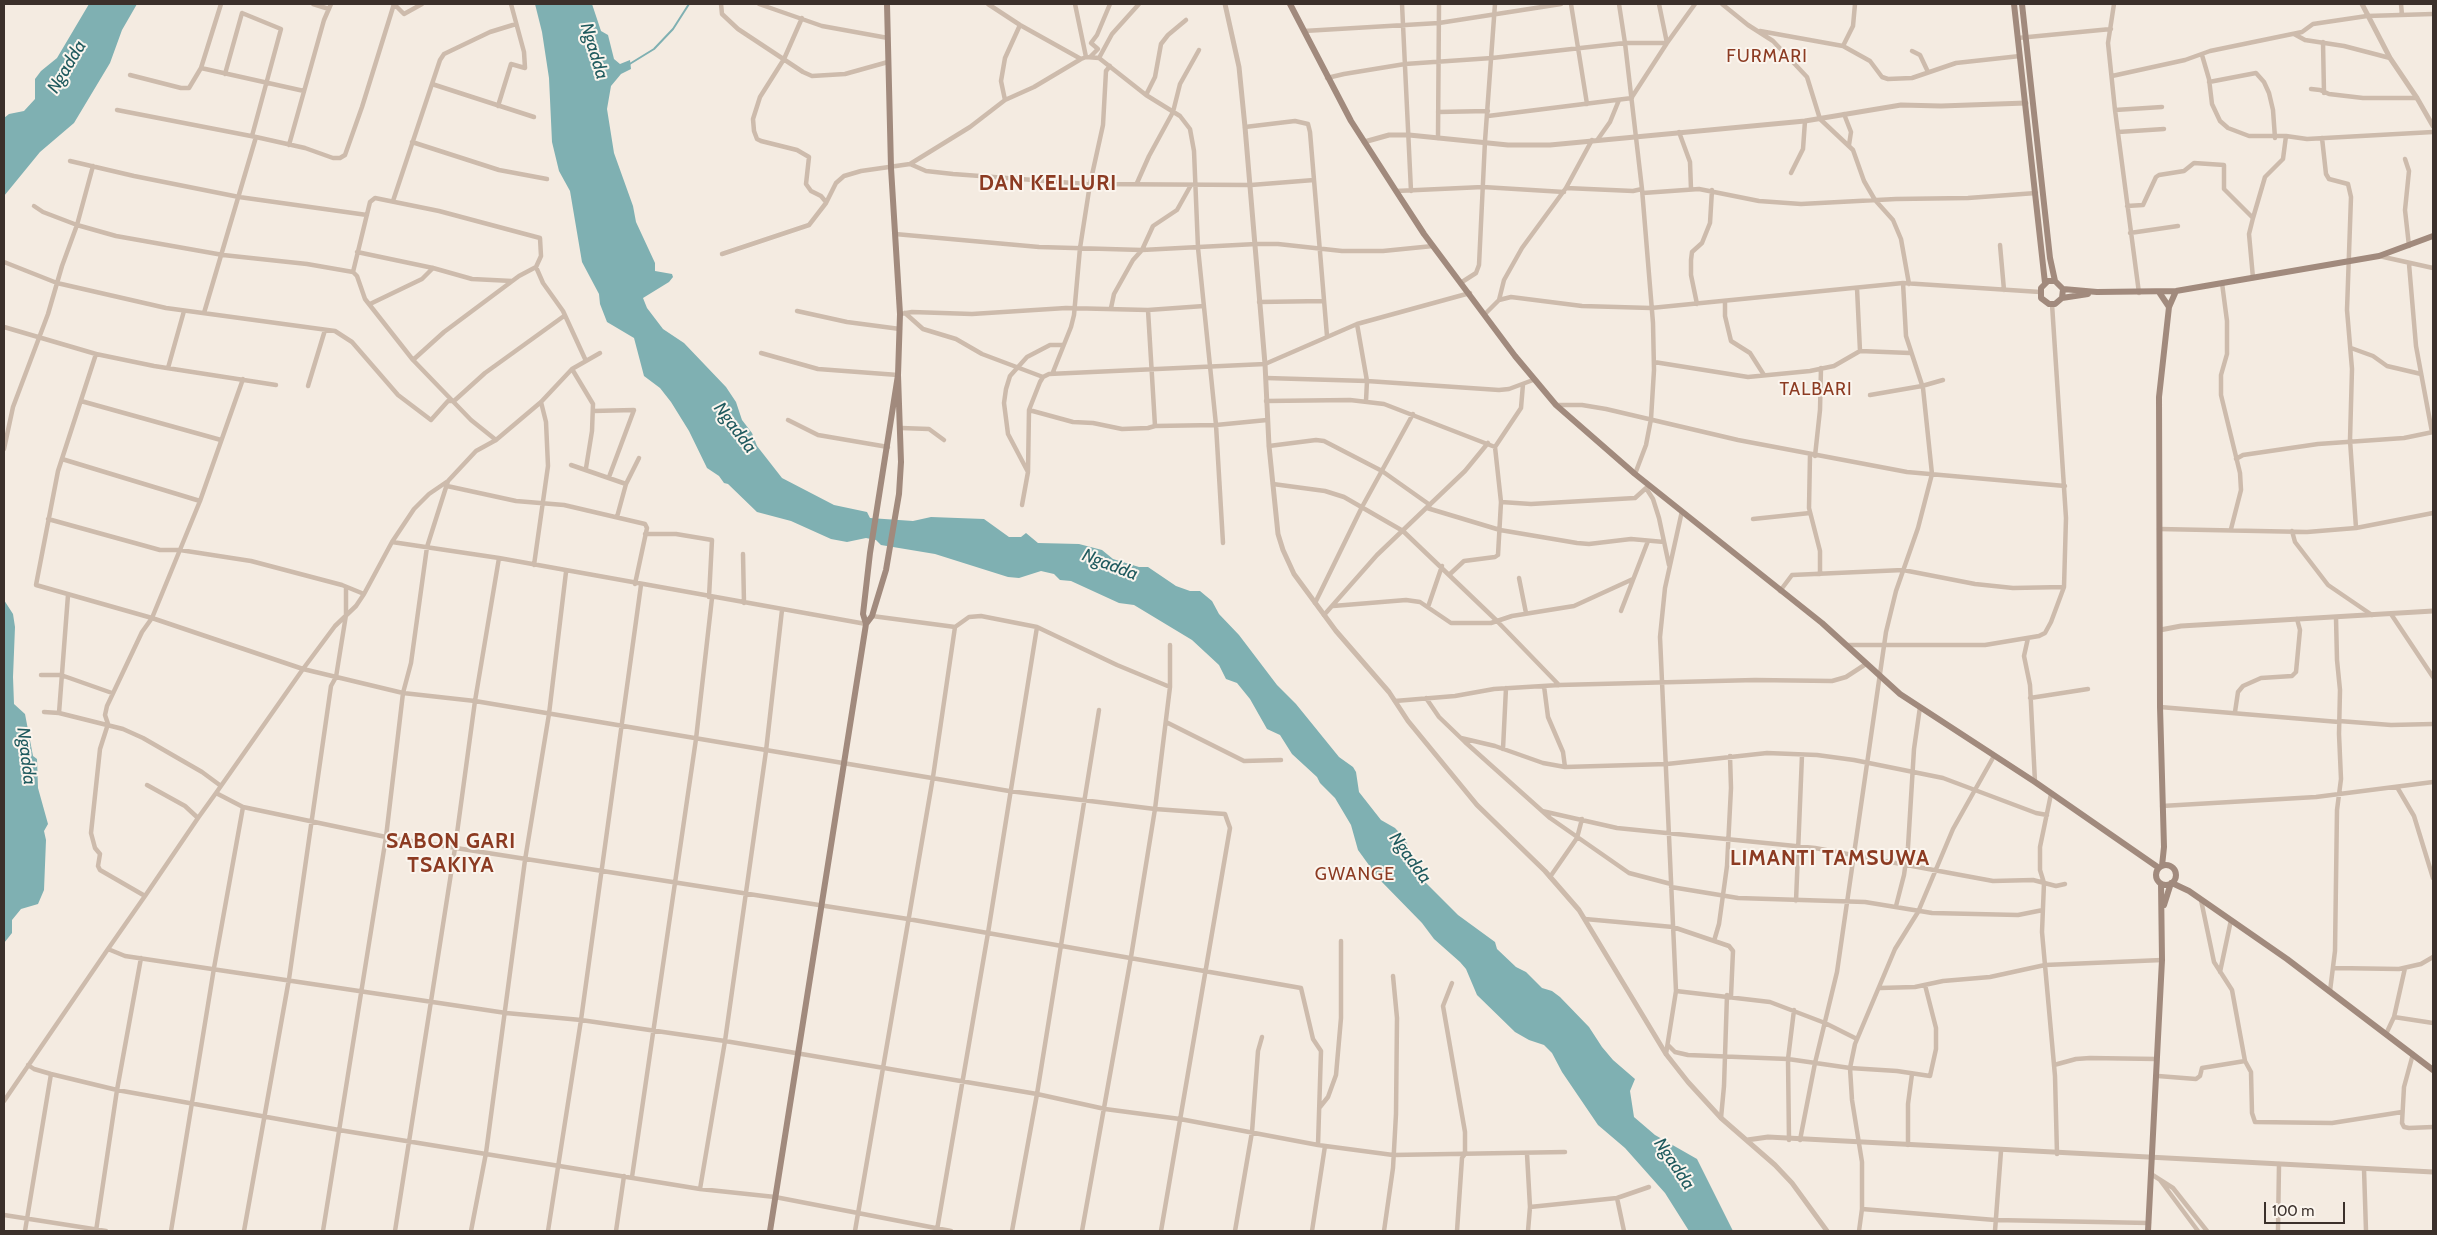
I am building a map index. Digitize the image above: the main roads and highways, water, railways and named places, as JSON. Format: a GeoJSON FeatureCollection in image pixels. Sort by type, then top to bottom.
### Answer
{"type":"FeatureCollection","features":[{"type":"Feature","properties":{"kind":"main road"},"geometry":{"type":"LineString","coordinates":[[770,1231],[842,762],[866,624],[863,614],[870,553],[898,375],[900,329],[903,314],[891,168],[887,4]]}},
{"type":"Feature","properties":{"kind":"main road"},"geometry":{"type":"LineString","coordinates":[[1290,4],[1327,78],[1364,142],[1396,191],[1433,246],[1462,282],[1533,380],[1556,404],[1635,474],[1647,487],[1682,510],[1848,645],[1900,694],[2035,782],[2145,859],[2160,867],[2172,866]]}},
{"type":"Feature","properties":{"kind":"main road"},"geometry":{"type":"LineString","coordinates":[[2014,4],[2022,37],[2050,258],[2056,281],[2063,289],[2097,292],[2176,291],[2379,256],[2433,236]]}},
{"type":"Feature","properties":{"kind":"main road"},"geometry":{"type":"LineString","coordinates":[[2022,4],[2020,56],[2045,283],[2040,292],[2043,301],[2052,304],[2062,298],[2097,292]]}},
{"type":"Feature","properties":{"kind":"main road"},"geometry":{"type":"LineString","coordinates":[[2045,283],[2056,281]]}},
{"type":"Feature","properties":{"kind":"main road"},"geometry":{"type":"LineString","coordinates":[[2062,298],[2063,289]]}},
{"type":"Feature","properties":{"kind":"main road"},"geometry":{"type":"LineString","coordinates":[[2156,875],[2160,867],[2164,847],[2160,707],[2159,397],[2169,307],[2176,291]]}},
{"type":"Feature","properties":{"kind":"main road"},"geometry":{"type":"LineString","coordinates":[[2159,292],[2169,307]]}},
{"type":"Feature","properties":{"kind":"main road"},"geometry":{"type":"LineString","coordinates":[[866,624],[872,616],[889,554],[899,494],[901,428],[898,375]]}},
{"type":"Feature","properties":{"kind":"main road"},"geometry":{"type":"LineString","coordinates":[[2164,847],[2176,875],[2189,891]]}},
{"type":"Feature","properties":{"kind":"main road"},"geometry":{"type":"LineString","coordinates":[[2145,859],[2161,884],[2163,909],[2157,1059],[2158,1076],[2148,1231]]}},
{"type":"Feature","properties":{"kind":"main road"},"geometry":{"type":"LineString","coordinates":[[2163,909],[2171,883],[2176,875]]}},
{"type":"Feature","properties":{"kind":"main road"},"geometry":{"type":"LineString","coordinates":[[2161,884],[2171,883],[2189,891],[2232,920],[2433,1070]]}},
{"type":"Feature","properties":{"kind":"water","name":"Ngadda"},"geometry":{"type":"Polygon","coordinates":[[[89,4],[137,4],[122,30],[110,63],[74,123],[40,152],[4,196],[4,118],[9,114],[24,111],[35,99],[35,79],[41,71],[57,58],[89,4]]]}},
{"type":"Feature","properties":{"kind":"water","name":"Ngadda"},"geometry":{"type":"Polygon","coordinates":[[[535,4],[592,4],[601,31],[608,35],[614,59],[620,64],[630,60],[631,69],[621,74],[611,86],[607,109],[614,153],[633,206],[636,222],[655,263],[655,271],[672,274],[673,277],[669,282],[643,298],[647,308],[663,329],[684,343],[726,387],[736,402],[742,420],[752,433],[757,446],[782,478],[834,505],[867,512],[870,518],[913,521],[931,517],[984,519],[1009,537],[1021,537],[1026,533],[1038,543],[1079,544],[1102,550],[1113,559],[1139,567],[1148,567],[1176,586],[1190,591],[1200,591],[1212,601],[1219,614],[1239,635],[1277,685],[1296,704],[1339,757],[1353,767],[1356,772],[1359,792],[1381,820],[1395,828],[1405,839],[1420,877],[1458,915],[1495,942],[1497,949],[1516,967],[1526,972],[1542,988],[1552,991],[1560,997],[1589,1027],[1613,1060],[1635,1079],[1630,1091],[1634,1117],[1655,1135],[1697,1159],[1733,1231],[1689,1231],[1665,1193],[1625,1148],[1598,1125],[1562,1072],[1552,1053],[1544,1045],[1529,1040],[1515,1032],[1477,995],[1466,969],[1434,939],[1422,923],[1379,879],[1358,850],[1351,825],[1335,798],[1320,783],[1317,777],[1292,754],[1280,735],[1267,729],[1250,699],[1237,683],[1226,679],[1219,665],[1192,640],[1134,605],[1119,603],[1071,581],[1060,580],[1054,574],[1041,571],[1019,578],[1008,577],[935,554],[881,545],[876,540],[866,538],[847,542],[831,539],[791,521],[757,512],[728,484],[724,483],[719,476],[707,468],[689,431],[671,402],[660,388],[644,376],[634,338],[607,322],[600,304],[599,294],[582,262],[570,191],[559,171],[552,142],[549,78],[542,32],[535,4]]]}},
{"type":"Feature","properties":{"kind":"water","name":"Ngadda"},"geometry":{"type":"Polygon","coordinates":[[[4,600],[13,614],[15,627],[14,704],[25,714],[33,756],[37,759],[38,788],[48,824],[44,831],[46,840],[44,890],[38,904],[21,909],[12,920],[12,933],[4,943],[4,600]]]}},
{"type":"Feature","properties":{"kind":"waterway"},"geometry":{"type":"LineString","coordinates":[[628,65],[654,49],[673,29],[689,4]]}},
{"type":"Feature","properties":{"kind":"district","name":"FURMARI"},"geometry":{"type":"Point","coordinates":[1767,57]}},
{"type":"Feature","properties":{"kind":"district","name":"DAN KELLURI"},"geometry":{"type":"Point","coordinates":[1048,184]}},
{"type":"Feature","properties":{"kind":"district","name":"TALBARI"},"geometry":{"type":"Point","coordinates":[1816,390]}},
{"type":"Feature","properties":{"kind":"district","name":"SABON GARI TSAKIYA"},"geometry":{"type":"Point","coordinates":[451,854]}},
{"type":"Feature","properties":{"kind":"district","name":"LIMANTI TAMSUWA"},"geometry":{"type":"Point","coordinates":[1830,859]}},
{"type":"Feature","properties":{"kind":"district","name":"GWANGE"},"geometry":{"type":"Point","coordinates":[1355,875]}}]}
